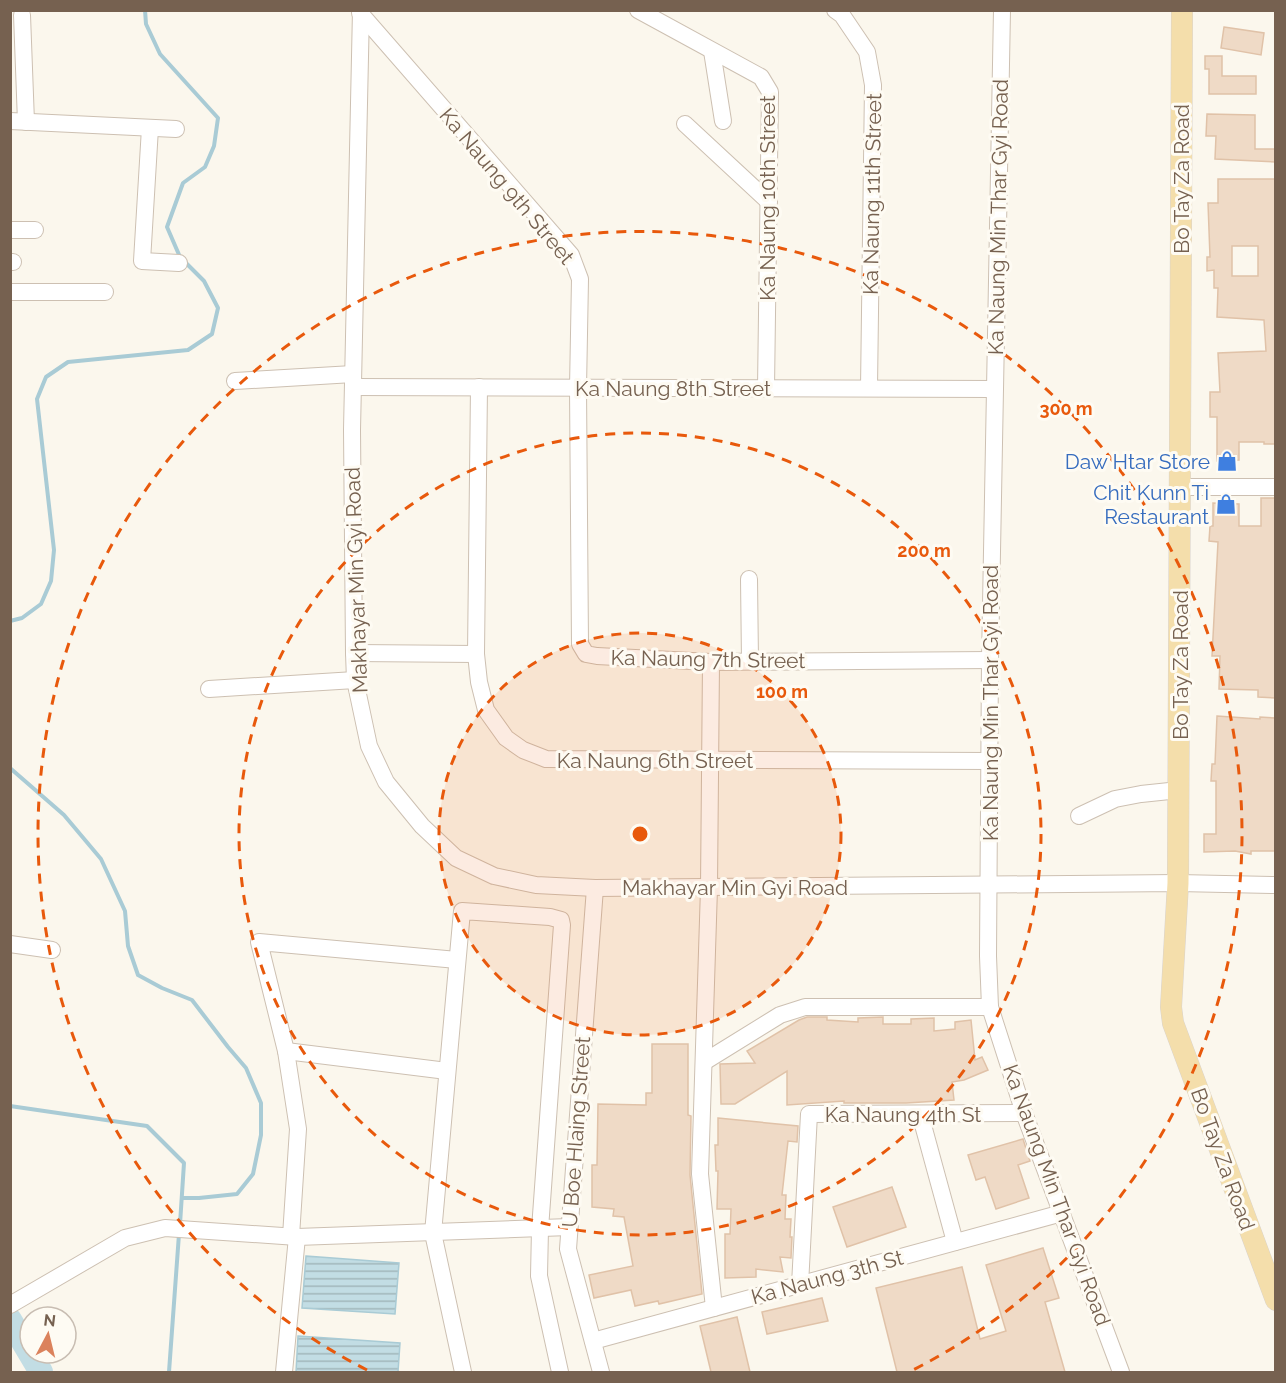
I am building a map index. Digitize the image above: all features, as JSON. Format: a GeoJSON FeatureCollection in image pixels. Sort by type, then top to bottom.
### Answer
{"type":"FeatureCollection","features":[{"type":"Feature","properties":{"kind":"main road","name":"Bo Tay Za Road"},"geometry":{"type":"LineString","coordinates":[[1182,10],[1178,883],[1171,1006],[1173,1023],[1275,1300]]}},
{"type":"Feature","properties":{"kind":"street","name":"Ka Naung 10th Street"},"geometry":{"type":"LineString","coordinates":[[638,10],[668,17],[712,51],[761,77],[770,92],[766,388]]}},
{"type":"Feature","properties":{"kind":"street","name":"Ka Naung 11th Street"},"geometry":{"type":"LineString","coordinates":[[835,10],[842,15],[867,52],[873,85],[869,388]]}},
{"type":"Feature","properties":{"kind":"street","name":"Ka Naung Min Thar Gyi Road"},"geometry":{"type":"LineString","coordinates":[[1002,10],[990,660],[990,1007],[1024,1113],[1121,1372]]}},
{"type":"Feature","properties":{"kind":"street","name":"Makhayar Min Gyi Road"},"geometry":{"type":"LineString","coordinates":[[361,12],[353,381],[355,680],[369,747],[386,782],[423,826],[456,858],[494,876],[536,885],[595,888],[1178,883],[1275,885]]}},
{"type":"Feature","properties":{"kind":"street","name":"Ka Naung 9th Street"},"geometry":{"type":"LineString","coordinates":[[361,12],[571,255],[580,279],[578,388]]}},
{"type":"Feature","properties":{"kind":"street"},"geometry":{"type":"LineString","coordinates":[[22,15],[18,122],[176,129]]}},
{"type":"Feature","properties":{"kind":"street"},"geometry":{"type":"LineString","coordinates":[[712,51],[723,121]]}},
{"type":"Feature","properties":{"kind":"street"},"geometry":{"type":"LineString","coordinates":[[685,124],[769,202]]}},
{"type":"Feature","properties":{"kind":"street"},"geometry":{"type":"LineString","coordinates":[[150,128],[142,261],[179,263]]}},
{"type":"Feature","properties":{"kind":"street"},"geometry":{"type":"LineString","coordinates":[[10,230],[35,230]]}},
{"type":"Feature","properties":{"kind":"street"},"geometry":{"type":"LineString","coordinates":[[10,292],[105,292]]}},
{"type":"Feature","properties":{"kind":"street","name":"Ka Naung 8th Street"},"geometry":{"type":"LineString","coordinates":[[235,381],[353,381],[479,387],[994,389]]}},
{"type":"Feature","properties":{"kind":"street","name":"Ka Naung 6th Street"},"geometry":{"type":"LineString","coordinates":[[479,387],[476,654],[486,710],[506,738],[523,750],[546,759],[989,761]]}},
{"type":"Feature","properties":{"kind":"street","name":"Ka Naung 7th Street"},"geometry":{"type":"LineString","coordinates":[[578,388],[580,644],[586,654],[711,662],[990,660]]}},
{"type":"Feature","properties":{"kind":"street"},"geometry":{"type":"LineString","coordinates":[[1181,487],[1275,487]]}},
{"type":"Feature","properties":{"kind":"street"},"geometry":{"type":"LineString","coordinates":[[748,579],[750,661]]}},
{"type":"Feature","properties":{"kind":"street"},"geometry":{"type":"LineString","coordinates":[[354,653],[476,654]]}},
{"type":"Feature","properties":{"kind":"street"},"geometry":{"type":"LineString","coordinates":[[711,662],[709,888],[700,1174],[714,1308]]}},
{"type":"Feature","properties":{"kind":"street"},"geometry":{"type":"LineString","coordinates":[[209,689],[355,680]]}},
{"type":"Feature","properties":{"kind":"street"},"geometry":{"type":"LineString","coordinates":[[1079,816],[1115,799],[1179,790]]}},
{"type":"Feature","properties":{"kind":"street","name":"U Boe Hlaing Street"},"geometry":{"type":"LineString","coordinates":[[595,888],[568,1249],[601,1372]]}},
{"type":"Feature","properties":{"kind":"street"},"geometry":{"type":"LineString","coordinates":[[463,1372],[433,1233],[462,911],[549,917],[561,920],[540,1229],[539,1276],[560,1372]]}},
{"type":"Feature","properties":{"kind":"street"},"geometry":{"type":"LineString","coordinates":[[284,1372],[294,1237],[298,1129],[286,1051],[260,942],[457,960]]}},
{"type":"Feature","properties":{"kind":"street"},"geometry":{"type":"LineString","coordinates":[[10,944],[52,950]]}},
{"type":"Feature","properties":{"kind":"street"},"geometry":{"type":"LineString","coordinates":[[704,1062],[780,1015],[805,1007],[990,1007]]}},
{"type":"Feature","properties":{"kind":"street"},"geometry":{"type":"LineString","coordinates":[[286,1051],[447,1071]]}},
{"type":"Feature","properties":{"kind":"street","name":"Ka Naung 4th St"},"geometry":{"type":"LineString","coordinates":[[800,1285],[809,1114],[1024,1113]]}},
{"type":"Feature","properties":{"kind":"street"},"geometry":{"type":"LineString","coordinates":[[920,1114],[955,1242]]}},
{"type":"Feature","properties":{"kind":"street","name":"Ka Naung 3th St"},"geometry":{"type":"LineString","coordinates":[[593,1341],[1062,1213]]}},
{"type":"Feature","properties":{"kind":"street"},"geometry":{"type":"LineString","coordinates":[[12,1304],[125,1238],[165,1227],[294,1237],[569,1227]]}},
{"type":"Feature","properties":{"kind":"water"},"geometry":{"type":"Polygon","coordinates":[[[306,1256],[399,1263],[395,1314],[302,1308],[306,1256]]]}},
{"type":"Feature","properties":{"kind":"water"},"geometry":{"type":"Polygon","coordinates":[[[298,1336],[400,1343],[398,1372],[296,1372],[298,1336]]]}},
{"type":"Feature","properties":{"kind":"building"},"geometry":{"type":"Polygon","coordinates":[[[1224,27],[1264,33],[1261,55],[1221,48],[1224,27]]]}},
{"type":"Feature","properties":{"kind":"building"},"geometry":{"type":"Polygon","coordinates":[[[1205,56],[1222,56],[1222,76],[1256,76],[1256,94],[1209,94],[1209,69],[1205,69],[1205,56]]]}},
{"type":"Feature","properties":{"kind":"building"},"geometry":{"type":"Polygon","coordinates":[[[1207,114],[1255,115],[1255,149],[1275,149],[1275,162],[1215,159],[1216,136],[1206,136],[1207,114]]]}},
{"type":"Feature","properties":{"kind":"building"},"geometry":{"type":"Polygon","coordinates":[[[1218,179],[1275,179],[1275,444],[1239,442],[1239,460],[1217,461],[1217,417],[1210,417],[1210,392],[1220,392],[1218,353],[1266,351],[1264,320],[1217,317],[1218,288],[1214,288],[1214,270],[1207,271],[1207,257],[1210,257],[1208,203],[1218,203],[1218,179]],[[1232,246],[1232,276],[1258,276],[1258,246],[1232,246]]]}},
{"type":"Feature","properties":{"kind":"building"},"geometry":{"type":"Polygon","coordinates":[[[1261,498],[1275,498],[1275,698],[1258,697],[1258,690],[1219,689],[1220,656],[1212,656],[1218,542],[1209,541],[1210,526],[1213,526],[1213,503],[1239,504],[1239,526],[1261,526],[1261,498]]]}},
{"type":"Feature","properties":{"kind":"building"},"geometry":{"type":"Polygon","coordinates":[[[1217,716],[1275,718],[1275,851],[1251,851],[1251,854],[1235,851],[1204,852],[1204,834],[1216,834],[1216,781],[1211,781],[1212,764],[1215,764],[1217,716]]]}},
{"type":"Feature","properties":{"kind":"building"},"geometry":{"type":"Polygon","coordinates":[[[807,1017],[827,1017],[827,1020],[858,1022],[858,1018],[883,1017],[883,1024],[911,1024],[911,1019],[934,1018],[934,1031],[955,1029],[955,1022],[971,1020],[975,1060],[982,1057],[988,1070],[964,1080],[952,1082],[954,1100],[906,1103],[844,1103],[844,1101],[787,1105],[787,1071],[735,1104],[721,1104],[720,1064],[755,1063],[747,1051],[807,1017]]]}},
{"type":"Feature","properties":{"kind":"building"},"geometry":{"type":"Polygon","coordinates":[[[652,1044],[688,1044],[688,1115],[691,1116],[690,1175],[702,1294],[659,1304],[658,1301],[635,1306],[631,1290],[594,1298],[589,1275],[633,1266],[624,1217],[613,1216],[614,1209],[592,1207],[592,1165],[597,1165],[598,1104],[646,1105],[646,1093],[652,1093],[652,1044]]]}},
{"type":"Feature","properties":{"kind":"building"},"geometry":{"type":"Polygon","coordinates":[[[718,1118],[798,1126],[797,1142],[788,1141],[782,1195],[786,1195],[785,1219],[791,1219],[790,1237],[792,1237],[791,1258],[780,1257],[783,1272],[756,1269],[756,1277],[725,1278],[725,1234],[730,1234],[731,1209],[717,1209],[718,1171],[716,1171],[715,1145],[718,1145],[718,1118]]]}},
{"type":"Feature","properties":{"kind":"building"},"geometry":{"type":"Polygon","coordinates":[[[1023,1139],[1030,1161],[1018,1165],[1029,1198],[996,1209],[985,1177],[976,1180],[968,1155],[1023,1139]]]}},
{"type":"Feature","properties":{"kind":"building"},"geometry":{"type":"Polygon","coordinates":[[[892,1187],[906,1227],[847,1247],[833,1207],[892,1187]]]}},
{"type":"Feature","properties":{"kind":"building"},"geometry":{"type":"Polygon","coordinates":[[[1043,1248],[1059,1298],[1045,1302],[1065,1372],[897,1372],[876,1288],[962,1267],[980,1339],[1006,1331],[986,1265],[1043,1248]]]}},
{"type":"Feature","properties":{"kind":"building"},"geometry":{"type":"Polygon","coordinates":[[[822,1298],[828,1321],[767,1334],[762,1312],[822,1298]]]}},
{"type":"Feature","properties":{"kind":"building"},"geometry":{"type":"Polygon","coordinates":[[[737,1317],[750,1372],[711,1372],[700,1326],[737,1317]]]}},
{"type":"Feature","properties":{"kind":"waterway"},"geometry":{"type":"LineString","coordinates":[[145,10],[146,24],[160,54],[218,118],[214,146],[205,167],[183,183],[167,227],[180,257]]}},
{"type":"Feature","properties":{"kind":"waterway"},"geometry":{"type":"LineString","coordinates":[[10,621],[22,618],[41,604],[51,581],[54,550],[37,399],[46,377],[68,362],[188,350],[212,334],[218,308],[204,281],[185,262]]}},
{"type":"Feature","properties":{"kind":"waterway"},"geometry":{"type":"LineString","coordinates":[[10,768],[64,815],[101,859],[125,911],[128,946],[138,975],[192,1000],[246,1068],[261,1103],[261,1135],[253,1174],[237,1194],[182,1198]]}},
{"type":"Feature","properties":{"kind":"waterway"},"geometry":{"type":"LineString","coordinates":[[10,1106],[147,1126],[184,1163],[180,1224]]}},
{"type":"Feature","properties":{"kind":"waterway"},"geometry":{"type":"LineString","coordinates":[[169,1372],[179,1234]]}},
{"type":"Feature","properties":{"kind":"waterway"},"geometry":{"type":"LineString","coordinates":[[10,1320],[41,1372]]}},
{"type":"Feature","properties":{"kind":"place","name":"Daw Htar Store"},"geometry":{"type":"Point","coordinates":[1227,461]}},
{"type":"Feature","properties":{"kind":"place","name":"Chit Kunn Ti Restaurant"},"geometry":{"type":"Point","coordinates":[1226,504]}}]}
